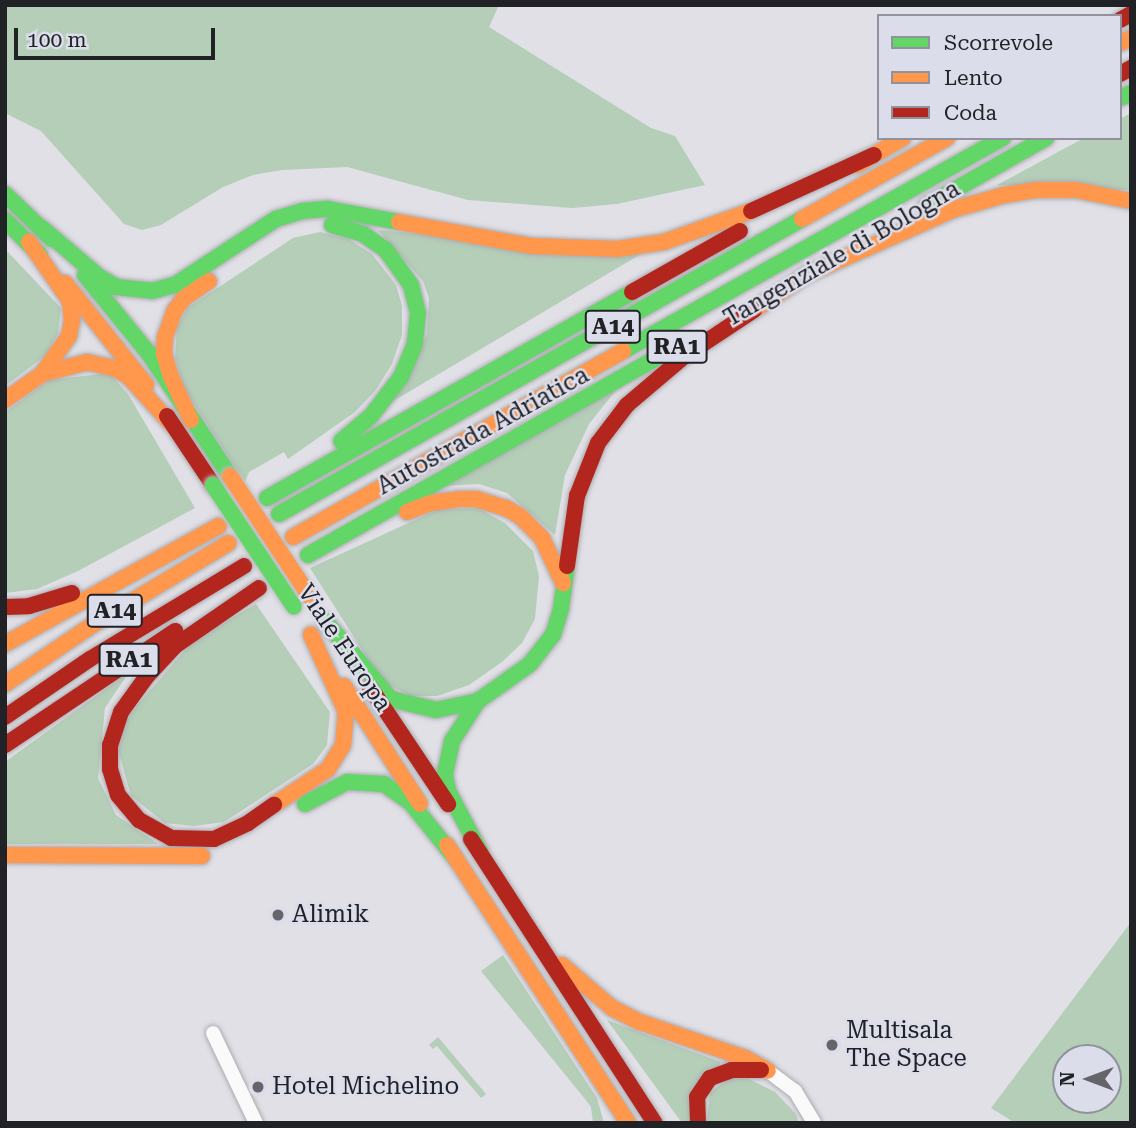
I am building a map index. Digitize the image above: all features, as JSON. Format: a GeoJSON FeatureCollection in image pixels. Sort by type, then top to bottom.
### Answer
{"type":"FeatureCollection","features":[{"type":"Feature","properties":{"kind":"main road"},"geometry":{"type":"LineString","coordinates":[[191,420],[164,354],[169,323],[184,298],[264,245],[302,227],[329,225],[346,228],[375,240],[386,250],[411,285],[418,313],[415,344],[401,377],[359,428],[266,496],[900,140]]}},
{"type":"Feature","properties":{"kind":"main road","name":"Autostrada Adriatica"},"geometry":{"type":"LineString","coordinates":[[279,514],[943,140]]}},
{"type":"Feature","properties":{"kind":"main road","name":"Autostrada Adriatica"},"geometry":{"type":"LineString","coordinates":[[293,537],[999,140]]}},
{"type":"Feature","properties":{"kind":"main road","name":"Tangenziale di Bologna"},"geometry":{"type":"LineString","coordinates":[[563,583],[549,551],[532,526],[506,508],[476,499],[431,503],[308,555],[1042,140]]}},
{"type":"Feature","properties":{"kind":"main road"},"geometry":{"type":"LineString","coordinates":[[42,228],[116,287],[152,291],[176,285],[276,219],[303,211],[328,209],[531,246],[618,248],[664,242],[724,223],[874,155]]}},
{"type":"Feature","properties":{"kind":"main road"},"geometry":{"type":"LineString","coordinates":[[481,853],[448,791],[445,775],[452,741],[478,701],[530,664],[546,645],[558,622],[579,487],[598,443],[616,417],[643,389],[686,355],[806,275],[929,219],[1004,195],[1076,190],[1131,201]]}},
{"type":"Feature","properties":{"kind":"main road","name":"Viale Europa"},"geometry":{"type":"LineString","coordinates":[[5,194],[42,228],[130,328],[481,853],[655,1123]]}},
{"type":"Feature","properties":{"kind":"main road","name":"Viale Europa"},"geometry":{"type":"LineString","coordinates":[[5,220],[29,242],[114,340],[177,430],[628,1123]]}},
{"type":"Feature","properties":{"kind":"main road"},"geometry":{"type":"LineString","coordinates":[[5,400],[42,374],[63,349],[69,336],[72,311],[59,284],[29,242]]}},
{"type":"Feature","properties":{"kind":"main road"},"geometry":{"type":"LineString","coordinates":[[42,374],[87,362],[114,368],[128,376],[177,430]]}},
{"type":"Feature","properties":{"kind":"main road"},"geometry":{"type":"LineString","coordinates":[[5,607],[29,606],[66,595],[221,524],[5,644]]}},
{"type":"Feature","properties":{"kind":"main road","name":"A14"},"geometry":{"type":"LineString","coordinates":[[5,684],[94,624],[229,543]]}},
{"type":"Feature","properties":{"kind":"main road","name":"A14"},"geometry":{"type":"LineString","coordinates":[[5,717],[102,651],[244,566]]}},
{"type":"Feature","properties":{"kind":"main road","name":"RA1"},"geometry":{"type":"LineString","coordinates":[[5,745],[136,656],[258,585],[174,646],[147,676],[121,712],[110,745],[110,769],[118,795],[129,811],[149,828],[170,838],[214,839],[248,823],[327,769],[343,745],[346,712],[332,677],[310,635]]}},
{"type":"Feature","properties":{"kind":"main road"},"geometry":{"type":"LineString","coordinates":[[325,621],[391,699],[414,707],[436,710],[478,701]]}},
{"type":"Feature","properties":{"kind":"main road"},"geometry":{"type":"LineString","coordinates":[[253,838],[333,787],[366,781],[398,791],[456,859]]}},
{"type":"Feature","properties":{"kind":"main road"},"geometry":{"type":"LineString","coordinates":[[5,855],[220,854]]}},
{"type":"Feature","properties":{"kind":"main road"},"geometry":{"type":"LineString","coordinates":[[535,938],[590,992],[612,1008],[640,1022],[745,1058],[768,1072]]}},
{"type":"Feature","properties":{"kind":"main road"},"geometry":{"type":"LineString","coordinates":[[518,957],[608,1099],[616,1123]]}},
{"type":"Feature","properties":{"kind":"main road"},"geometry":{"type":"LineString","coordinates":[[698,1123],[697,1097],[710,1079],[732,1070],[768,1072]]}},
{"type":"Feature","properties":{"kind":"street"},"geometry":{"type":"LineString","coordinates":[[213,1033],[256,1123]]}},
{"type":"Feature","properties":{"kind":"street"},"geometry":{"type":"LineString","coordinates":[[768,1072],[795,1091],[814,1123]]}},
{"type":"Feature","properties":{"kind":"green space"},"geometry":{"type":"Polygon","coordinates":[[[5,5],[499,5],[489,27],[651,128],[675,136],[705,185],[617,204],[572,208],[468,200],[347,167],[282,170],[253,175],[223,187],[161,225],[142,230],[124,224],[41,131],[5,113],[5,5]]]}},
{"type":"Feature","properties":{"kind":"green space"},"geometry":{"type":"Polygon","coordinates":[[[1131,113],[1131,190],[997,185],[1080,140],[1122,140],[1122,118],[1131,113]]]}},
{"type":"Feature","properties":{"kind":"green space"},"geometry":{"type":"Polygon","coordinates":[[[378,230],[641,254],[395,400],[427,334],[429,298],[423,281],[378,230]]]}},
{"type":"Feature","properties":{"kind":"green space"},"geometry":{"type":"Polygon","coordinates":[[[320,232],[348,239],[372,254],[396,285],[402,306],[402,335],[392,364],[375,391],[355,412],[288,459],[284,452],[249,472],[245,482],[184,389],[175,358],[177,328],[187,308],[293,238],[320,232]]]}},
{"type":"Feature","properties":{"kind":"green space"},"geometry":{"type":"Polygon","coordinates":[[[5,249],[61,308],[58,334],[45,356],[5,386],[5,249]]]}},
{"type":"Feature","properties":{"kind":"green space"},"geometry":{"type":"Polygon","coordinates":[[[109,373],[128,394],[195,508],[78,571],[37,589],[5,593],[5,412],[49,380],[109,373]]]}},
{"type":"Feature","properties":{"kind":"green space"},"geometry":{"type":"Polygon","coordinates":[[[620,385],[589,424],[565,475],[555,535],[507,493],[479,484],[444,486],[620,385]]]}},
{"type":"Feature","properties":{"kind":"green space"},"geometry":{"type":"Polygon","coordinates":[[[478,508],[505,523],[533,551],[539,576],[535,619],[522,643],[502,662],[469,685],[437,696],[410,696],[382,681],[310,568],[439,509],[478,508]]]}},
{"type":"Feature","properties":{"kind":"green space"},"geometry":{"type":"Polygon","coordinates":[[[256,604],[330,712],[327,745],[313,764],[224,822],[194,826],[165,823],[131,796],[118,750],[128,716],[194,640],[256,604]]]}},
{"type":"Feature","properties":{"kind":"green space"},"geometry":{"type":"Polygon","coordinates":[[[129,672],[105,708],[98,778],[116,815],[158,844],[5,844],[5,762],[129,672]]]}},
{"type":"Feature","properties":{"kind":"green space"},"geometry":{"type":"Polygon","coordinates":[[[1131,922],[1131,1123],[1015,1123],[991,1108],[1131,922]]]}},
{"type":"Feature","properties":{"kind":"green space"},"geometry":{"type":"Polygon","coordinates":[[[503,955],[597,1098],[604,1123],[593,1123],[591,1107],[481,971],[503,955]]]}},
{"type":"Feature","properties":{"kind":"green space"},"geometry":{"type":"Polygon","coordinates":[[[607,1020],[721,1062],[688,1123],[682,1123],[607,1020]]]}},
{"type":"Feature","properties":{"kind":"green space"},"geometry":{"type":"Polygon","coordinates":[[[438,1037],[486,1094],[481,1098],[437,1046],[433,1049],[429,1045],[438,1037]]]}},
{"type":"Feature","properties":{"kind":"green space"},"geometry":{"type":"Polygon","coordinates":[[[730,1078],[749,1079],[775,1092],[796,1114],[799,1123],[707,1123],[710,1092],[730,1078]]]}},
{"type":"Feature","properties":{"kind":"traffic: fast"},"geometry":{"type":"LineString","coordinates":[[1122,97],[1131,93]]}},
{"type":"Feature","properties":{"kind":"traffic: fast"},"geometry":{"type":"LineString","coordinates":[[623,351],[999,140]]}},
{"type":"Feature","properties":{"kind":"traffic: fast"},"geometry":{"type":"LineString","coordinates":[[926,206],[1042,140]]}},
{"type":"Feature","properties":{"kind":"traffic: fast"},"geometry":{"type":"LineString","coordinates":[[5,194],[52,239]]}},
{"type":"Feature","properties":{"kind":"traffic: fast"},"geometry":{"type":"LineString","coordinates":[[42,228],[98,276],[116,287],[152,291],[175,285],[276,219],[303,211],[328,209],[399,222]]}},
{"type":"Feature","properties":{"kind":"traffic: fast"},"geometry":{"type":"LineString","coordinates":[[279,514],[802,219]]}},
{"type":"Feature","properties":{"kind":"traffic: fast"},"geometry":{"type":"LineString","coordinates":[[5,220],[40,255]]}},
{"type":"Feature","properties":{"kind":"traffic: fast"},"geometry":{"type":"LineString","coordinates":[[332,225],[363,234],[386,250],[411,285],[418,313],[415,344],[401,377],[371,416],[341,441]]}},
{"type":"Feature","properties":{"kind":"traffic: fast"},"geometry":{"type":"LineString","coordinates":[[85,275],[150,355],[230,476]]}},
{"type":"Feature","properties":{"kind":"traffic: fast"},"geometry":{"type":"LineString","coordinates":[[267,498],[632,292]]}},
{"type":"Feature","properties":{"kind":"traffic: fast"},"geometry":{"type":"LineString","coordinates":[[308,555],[671,350]]}},
{"type":"Feature","properties":{"kind":"traffic: fast"},"geometry":{"type":"LineString","coordinates":[[213,485],[294,607]]}},
{"type":"Feature","properties":{"kind":"traffic: fast"},"geometry":{"type":"LineString","coordinates":[[325,621],[391,699],[436,710],[478,701],[530,664],[553,635],[561,608],[567,566]]}},
{"type":"Feature","properties":{"kind":"traffic: fast"},"geometry":{"type":"LineString","coordinates":[[478,701],[452,741],[445,775],[448,791],[481,853]]}},
{"type":"Feature","properties":{"kind":"traffic: fast"},"geometry":{"type":"LineString","coordinates":[[305,804],[347,782],[384,784],[411,803],[456,859]]}},
{"type":"Feature","properties":{"kind":"traffic: slow"},"geometry":{"type":"LineString","coordinates":[[1122,42],[1131,38]]}},
{"type":"Feature","properties":{"kind":"traffic: slow"},"geometry":{"type":"LineString","coordinates":[[857,165],[900,140]]}},
{"type":"Feature","properties":{"kind":"traffic: slow"},"geometry":{"type":"LineString","coordinates":[[802,219],[943,140]]}},
{"type":"Feature","properties":{"kind":"traffic: slow"},"geometry":{"type":"LineString","coordinates":[[754,310],[806,275],[955,209],[1004,195],[1037,190],[1076,190],[1131,201]]}},
{"type":"Feature","properties":{"kind":"traffic: slow"},"geometry":{"type":"LineString","coordinates":[[399,222],[531,246],[618,249],[664,242],[751,211]]}},
{"type":"Feature","properties":{"kind":"traffic: slow"},"geometry":{"type":"LineString","coordinates":[[5,400],[42,374],[69,336],[72,321],[70,301],[29,242]]}},
{"type":"Feature","properties":{"kind":"traffic: slow"},"geometry":{"type":"LineString","coordinates":[[191,420],[171,377],[164,354],[165,337],[175,310],[184,298],[209,281]]}},
{"type":"Feature","properties":{"kind":"traffic: slow"},"geometry":{"type":"LineString","coordinates":[[65,283],[146,385]]}},
{"type":"Feature","properties":{"kind":"traffic: slow"},"geometry":{"type":"LineString","coordinates":[[293,537],[623,351]]}},
{"type":"Feature","properties":{"kind":"traffic: slow"},"geometry":{"type":"LineString","coordinates":[[42,374],[87,362],[114,368],[128,376],[177,430]]}},
{"type":"Feature","properties":{"kind":"traffic: slow"},"geometry":{"type":"LineString","coordinates":[[230,476],[310,597]]}},
{"type":"Feature","properties":{"kind":"traffic: slow"},"geometry":{"type":"LineString","coordinates":[[407,512],[431,503],[459,499],[476,499],[506,508],[520,516],[542,538],[563,583]]}},
{"type":"Feature","properties":{"kind":"traffic: slow"},"geometry":{"type":"LineString","coordinates":[[5,644],[219,526]]}},
{"type":"Feature","properties":{"kind":"traffic: slow"},"geometry":{"type":"LineString","coordinates":[[5,684],[94,624],[229,543]]}},
{"type":"Feature","properties":{"kind":"traffic: slow"},"geometry":{"type":"LineString","coordinates":[[274,805],[328,769],[343,745],[346,712],[311,635]]}},
{"type":"Feature","properties":{"kind":"traffic: slow"},"geometry":{"type":"LineString","coordinates":[[344,686],[420,804]]}},
{"type":"Feature","properties":{"kind":"traffic: slow"},"geometry":{"type":"LineString","coordinates":[[447,845],[628,1123]]}},
{"type":"Feature","properties":{"kind":"traffic: slow"},"geometry":{"type":"LineString","coordinates":[[5,855],[202,856]]}},
{"type":"Feature","properties":{"kind":"traffic: slow"},"geometry":{"type":"LineString","coordinates":[[562,965],[612,1008],[640,1022],[745,1058],[768,1071]]}},
{"type":"Feature","properties":{"kind":"traffic: jam"},"geometry":{"type":"LineString","coordinates":[[1122,19],[1131,14]]}},
{"type":"Feature","properties":{"kind":"traffic: jam"},"geometry":{"type":"LineString","coordinates":[[1122,73],[1131,68]]}},
{"type":"Feature","properties":{"kind":"traffic: jam"},"geometry":{"type":"LineString","coordinates":[[751,211],[874,155]]}},
{"type":"Feature","properties":{"kind":"traffic: jam"},"geometry":{"type":"LineString","coordinates":[[632,292],[740,231]]}},
{"type":"Feature","properties":{"kind":"traffic: jam"},"geometry":{"type":"LineString","coordinates":[[567,566],[577,496],[598,443],[627,405],[686,355],[754,310]]}},
{"type":"Feature","properties":{"kind":"traffic: jam"},"geometry":{"type":"LineString","coordinates":[[167,416],[213,485]]}},
{"type":"Feature","properties":{"kind":"traffic: jam"},"geometry":{"type":"LineString","coordinates":[[5,717],[90,659],[244,566]]}},
{"type":"Feature","properties":{"kind":"traffic: jam"},"geometry":{"type":"LineString","coordinates":[[259,588],[175,646],[147,676],[121,712],[110,745],[110,769],[118,795],[139,820],[171,838],[214,839],[248,823],[274,805]]}},
{"type":"Feature","properties":{"kind":"traffic: jam"},"geometry":{"type":"LineString","coordinates":[[5,607],[29,606],[72,593]]}},
{"type":"Feature","properties":{"kind":"traffic: jam"},"geometry":{"type":"LineString","coordinates":[[5,745],[175,631]]}},
{"type":"Feature","properties":{"kind":"traffic: jam"},"geometry":{"type":"LineString","coordinates":[[370,687],[448,804]]}},
{"type":"Feature","properties":{"kind":"traffic: jam"},"geometry":{"type":"LineString","coordinates":[[471,839],[655,1123]]}},
{"type":"Feature","properties":{"kind":"traffic: jam"},"geometry":{"type":"LineString","coordinates":[[698,1123],[697,1097],[710,1078],[732,1070],[761,1070]]}},
{"type":"Feature","properties":{"kind":"place","name":"Alimik"},"geometry":{"type":"Point","coordinates":[278,915]}},
{"type":"Feature","properties":{"kind":"place","name":"Multisala The Space"},"geometry":{"type":"Point","coordinates":[832,1045]}},
{"type":"Feature","properties":{"kind":"place","name":"Hotel Michelino"},"geometry":{"type":"Point","coordinates":[258,1087]}}]}
